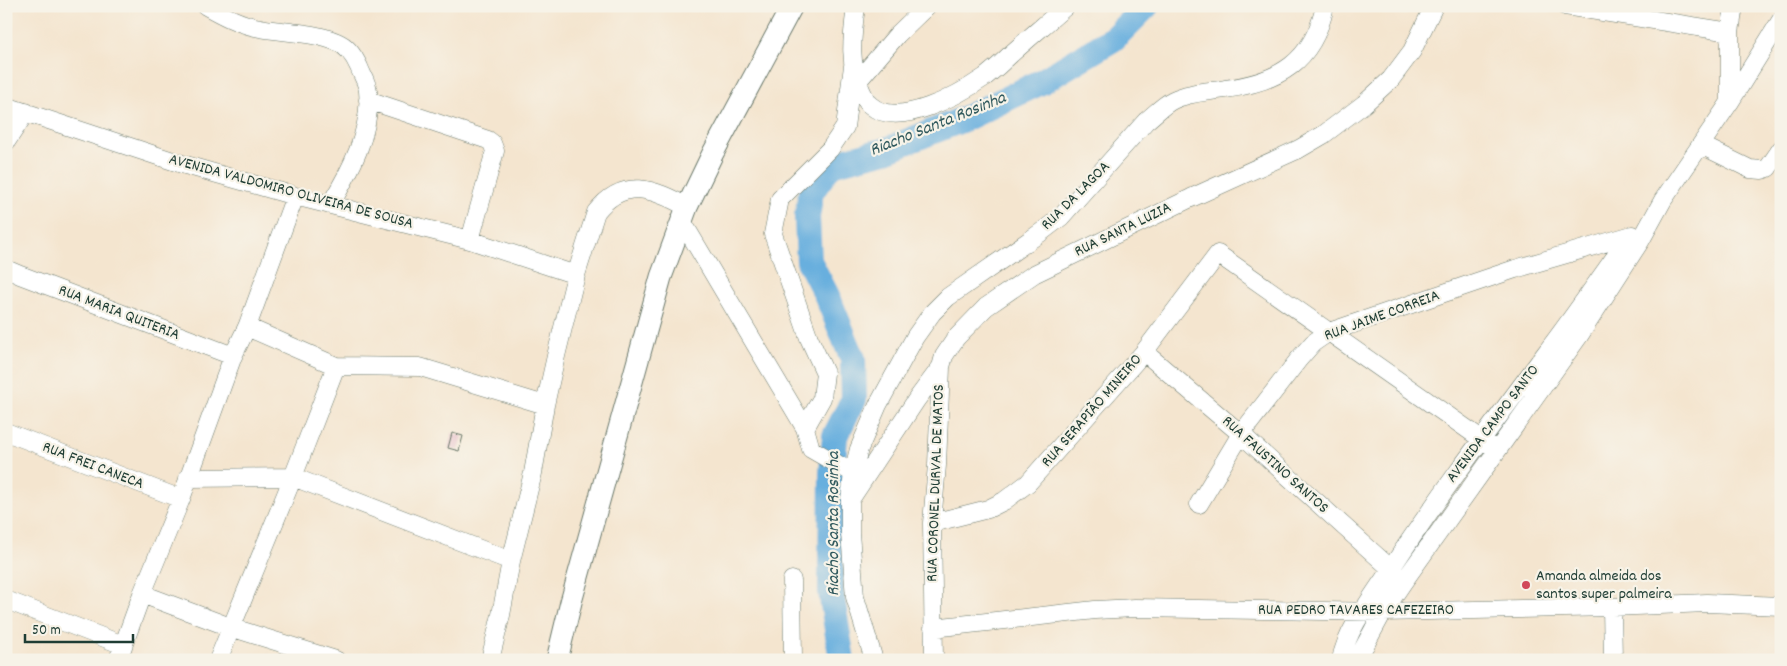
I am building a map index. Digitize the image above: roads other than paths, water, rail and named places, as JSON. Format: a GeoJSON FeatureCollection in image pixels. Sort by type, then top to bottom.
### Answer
{"type":"FeatureCollection","features":[{"type":"Feature","properties":{"kind":"main road"},"geometry":{"type":"LineString","coordinates":[[557,660],[573,592],[661,277],[685,214],[713,153],[792,6]]}},
{"type":"Feature","properties":{"kind":"street"},"geometry":{"type":"LineString","coordinates":[[206,6],[232,20],[254,27],[308,34],[340,43],[354,55],[365,80],[368,113],[356,157],[330,205]]}},
{"type":"Feature","properties":{"kind":"street"},"geometry":{"type":"LineString","coordinates":[[805,428],[822,398],[825,373],[808,338],[774,234],[780,199],[830,149],[845,127],[855,74],[851,40],[856,6]]}},
{"type":"Feature","properties":{"kind":"street"},"geometry":{"type":"LineString","coordinates":[[855,74],[927,6]]}},
{"type":"Feature","properties":{"kind":"street"},"geometry":{"type":"LineString","coordinates":[[855,74],[869,104],[880,111],[910,113],[951,98],[986,76],[1066,6]]}},
{"type":"Feature","properties":{"kind":"street","name":"RUA DA LAGOA"},"geometry":{"type":"LineString","coordinates":[[874,660],[855,597],[850,533],[850,499],[853,473],[859,448],[878,404],[920,329],[932,313],[948,297],[1060,217],[1146,122],[1174,100],[1192,94],[1259,83],[1274,78],[1302,56],[1316,38],[1325,6]]}},
{"type":"Feature","properties":{"kind":"street","name":"RUA SANTA LUZIA"},"geometry":{"type":"LineString","coordinates":[[850,499],[917,399],[941,367],[944,356],[956,338],[986,306],[1034,274],[1182,202],[1299,149],[1330,130],[1364,104],[1391,79],[1412,51],[1434,6]]}},
{"type":"Feature","properties":{"kind":"street"},"geometry":{"type":"LineString","coordinates":[[1565,6],[1730,32]]}},
{"type":"Feature","properties":{"kind":"street"},"geometry":{"type":"LineString","coordinates":[[1730,102],[1730,32],[1734,6]]}},
{"type":"Feature","properties":{"kind":"street","name":"AVENIDA CAMPO SANTO"},"geometry":{"type":"LineString","coordinates":[[1348,657],[1383,612],[1398,575],[1481,439],[1663,200],[1730,102],[1781,20]]}},
{"type":"Feature","properties":{"kind":"street"},"geometry":{"type":"LineString","coordinates":[[368,100],[488,140],[492,143],[495,151],[470,240]]}},
{"type":"Feature","properties":{"kind":"street","name":"AVENIDA VALDOMIRO OLIVEIRA DE SOUSA"},"geometry":{"type":"LineString","coordinates":[[6,106],[182,164],[295,196],[470,240],[576,275]]}},
{"type":"Feature","properties":{"kind":"street"},"geometry":{"type":"LineString","coordinates":[[6,142],[26,112]]}},
{"type":"Feature","properties":{"kind":"street"},"geometry":{"type":"LineString","coordinates":[[1701,145],[1756,170],[1768,168],[1781,149]]}},
{"type":"Feature","properties":{"kind":"street"},"geometry":{"type":"LineString","coordinates":[[490,660],[511,561],[533,473],[545,406],[576,275],[596,212],[603,204],[622,192],[634,189],[648,189],[664,194],[685,214],[805,428],[811,449],[853,473]]}},
{"type":"Feature","properties":{"kind":"street"},"geometry":{"type":"LineString","coordinates":[[6,600],[121,652],[142,594],[181,499],[232,356],[247,327],[295,196]]}},
{"type":"Feature","properties":{"kind":"street","name":"AVENIDA CAMPO SANTO"},"geometry":{"type":"LineString","coordinates":[[1348,657],[1362,612],[1398,575],[1497,450],[1579,336],[1636,237]]}},
{"type":"Feature","properties":{"kind":"street","name":"RUA JAIME CORREIA"},"geometry":{"type":"LineString","coordinates":[[1198,504],[1241,434],[1299,359],[1313,343],[1329,332],[1515,269],[1636,237]]}},
{"type":"Feature","properties":{"kind":"street","name":"RUA SERAPIÃO MINEIRO"},"geometry":{"type":"LineString","coordinates":[[932,523],[988,509],[1004,501],[1028,484],[1144,352],[1218,254],[1329,332]]}},
{"type":"Feature","properties":{"kind":"street","name":"RUA MARIA QUITERIA"},"geometry":{"type":"LineString","coordinates":[[6,269],[232,356]]}},
{"type":"Feature","properties":{"kind":"street"},"geometry":{"type":"LineString","coordinates":[[247,327],[336,366],[420,367],[545,406]]}},
{"type":"Feature","properties":{"kind":"street"},"geometry":{"type":"LineString","coordinates":[[1329,332],[1497,450]]}},
{"type":"Feature","properties":{"kind":"street","name":"RUA FAUSTINO SANTOS"},"geometry":{"type":"LineString","coordinates":[[1144,352],[1241,434],[1398,575]]}},
{"type":"Feature","properties":{"kind":"street"},"geometry":{"type":"LineString","coordinates":[[218,660],[336,366]]}},
{"type":"Feature","properties":{"kind":"street","name":"RUA CORONEL DURVAL DE MATOS"},"geometry":{"type":"LineString","coordinates":[[934,660],[932,523],[937,465],[941,367]]}},
{"type":"Feature","properties":{"kind":"street","name":"RUA FREI CANECA"},"geometry":{"type":"LineString","coordinates":[[6,432],[181,499]]}},
{"type":"Feature","properties":{"kind":"street"},"geometry":{"type":"LineString","coordinates":[[188,478],[293,477],[511,561]]}},
{"type":"Feature","properties":{"kind":"street"},"geometry":{"type":"LineString","coordinates":[[792,580],[793,660]]}},
{"type":"Feature","properties":{"kind":"street"},"geometry":{"type":"LineString","coordinates":[[142,594],[230,627],[336,660]]}},
{"type":"Feature","properties":{"kind":"street","name":"RUA PEDRO TAVARES CAFEZEIRO"},"geometry":{"type":"LineString","coordinates":[[933,628],[1095,610],[1135,608],[1383,612],[1612,607],[1707,602],[1781,606]]}},
{"type":"Feature","properties":{"kind":"street"},"geometry":{"type":"LineString","coordinates":[[1612,607],[1613,660]]}},
{"type":"Feature","properties":{"kind":"waterway","name":"Riacho Santa Rosinha"},"geometry":{"type":"LineString","coordinates":[[842,660],[831,592],[832,473],[835,436],[854,399],[853,359],[827,296],[809,261],[807,217],[811,192],[831,164],[886,150],[964,119],[1041,82],[1113,39],[1146,6]]}},
{"type":"Feature","properties":{"kind":"place","name":"Amanda almeida dos santos super palmeira"},"geometry":{"type":"Point","coordinates":[1526,585]}}]}
